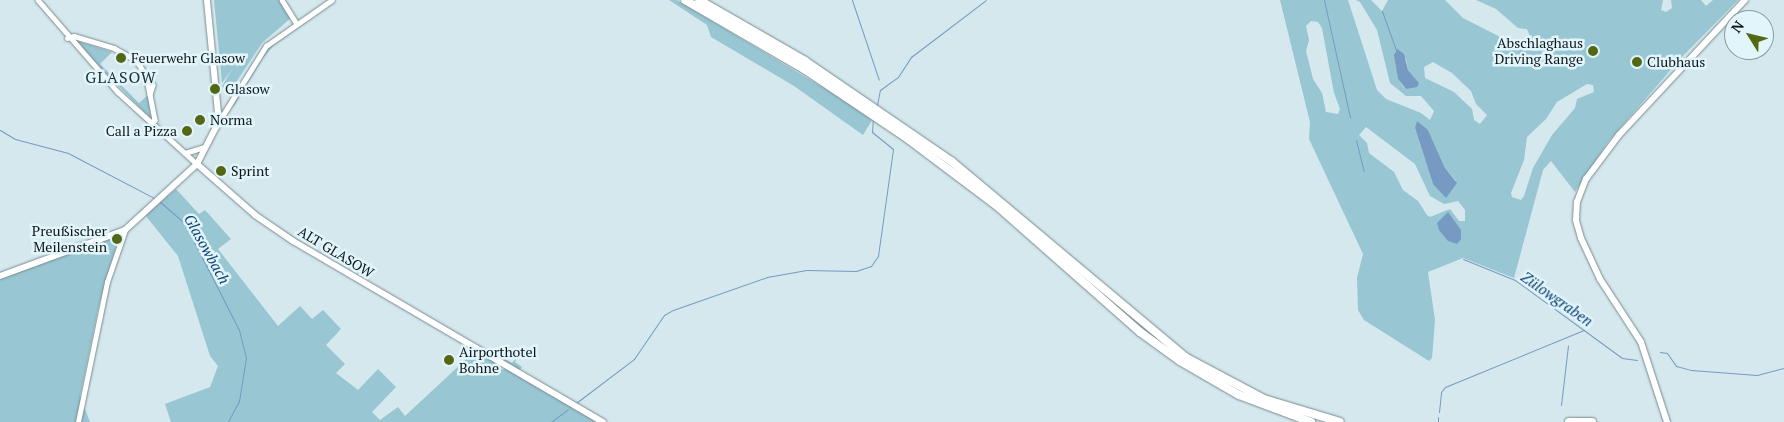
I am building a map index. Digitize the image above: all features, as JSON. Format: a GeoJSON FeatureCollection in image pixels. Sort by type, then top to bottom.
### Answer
{"type":"FeatureCollection","features":[{"type":"Feature","properties":{"kind":"highway"},"geometry":{"type":"LineString","coordinates":[[686,0],[871,108]]}},
{"type":"Feature","properties":{"kind":"highway"},"geometry":{"type":"LineString","coordinates":[[699,0],[805,61],[999,199],[1143,325],[1185,357],[1264,399],[1340,422]]}},
{"type":"Feature","properties":{"kind":"highway"},"geometry":{"type":"LineString","coordinates":[[882,116],[996,205],[1168,353],[1239,395],[1311,422]]}},
{"type":"Feature","properties":{"kind":"highway"},"geometry":{"type":"LineString","coordinates":[[1569,422],[1592,422]]}},
{"type":"Feature","properties":{"kind":"street","name":"ALT GLASOW"},"geometry":{"type":"LineString","coordinates":[[38,0],[67,38],[118,92],[197,164],[283,235],[603,422]]}},
{"type":"Feature","properties":{"kind":"street"},"geometry":{"type":"LineString","coordinates":[[208,0],[218,102],[216,127]]}},
{"type":"Feature","properties":{"kind":"street"},"geometry":{"type":"LineString","coordinates":[[282,0],[296,22]]}},
{"type":"Feature","properties":{"kind":"street"},"geometry":{"type":"LineString","coordinates":[[0,276],[125,230],[155,199],[197,164],[228,104],[266,46],[296,22],[332,0]]}},
{"type":"Feature","properties":{"kind":"street"},"geometry":{"type":"LineString","coordinates":[[1666,419],[1641,342],[1600,279],[1584,246],[1576,224],[1577,202],[1586,179],[1618,135],[1745,0]]}},
{"type":"Feature","properties":{"kind":"street"},"geometry":{"type":"LineString","coordinates":[[67,38],[74,36],[119,50],[136,60],[154,86],[150,95],[155,120],[152,123]]}},
{"type":"Feature","properties":{"kind":"street"},"geometry":{"type":"LineString","coordinates":[[218,102],[228,104]]}},
{"type":"Feature","properties":{"kind":"street"},"geometry":{"type":"LineString","coordinates":[[186,153],[197,152],[208,145]]}},
{"type":"Feature","properties":{"kind":"street"},"geometry":{"type":"LineString","coordinates":[[78,422],[102,305],[125,230]]}},
{"type":"Feature","properties":{"kind":"shaded area"},"geometry":{"type":"Polygon","coordinates":[[[214,0],[280,0],[292,17],[262,43],[233,87],[228,88],[226,92],[222,86],[233,68],[222,83],[214,0]]]}},
{"type":"Feature","properties":{"kind":"shaded area"},"geometry":{"type":"Polygon","coordinates":[[[669,0],[677,0],[847,102],[872,120],[863,135],[794,86],[711,37],[707,25],[669,0]]]}},
{"type":"Feature","properties":{"kind":"shaded area"},"geometry":{"type":"Polygon","coordinates":[[[1280,0],[1348,0],[1377,90],[1386,99],[1421,113],[1430,120],[1434,111],[1421,96],[1406,96],[1390,83],[1377,30],[1360,2],[1356,0],[1371,0],[1382,11],[1388,0],[1445,0],[1463,18],[1520,47],[1531,39],[1527,29],[1518,28],[1496,9],[1476,0],[1663,0],[1661,10],[1666,12],[1672,8],[1671,0],[1701,0],[1706,6],[1713,0],[1738,0],[1728,10],[1724,10],[1724,14],[1681,58],[1608,142],[1575,192],[1551,161],[1543,170],[1514,278],[1463,258],[1428,272],[1435,320],[1432,358],[1429,361],[1364,320],[1358,310],[1357,278],[1363,254],[1309,139],[1310,122],[1280,0]],[[1311,21],[1306,26],[1309,40],[1306,51],[1313,79],[1322,93],[1326,112],[1338,114],[1340,109],[1334,93],[1322,28],[1318,22],[1311,21]],[[1395,51],[1398,79],[1406,89],[1419,83],[1408,70],[1406,59],[1395,51]],[[1433,62],[1424,67],[1425,78],[1454,92],[1472,109],[1474,120],[1480,124],[1487,115],[1476,104],[1471,91],[1452,73],[1433,62]],[[1587,84],[1557,102],[1546,119],[1527,137],[1524,160],[1511,193],[1512,197],[1521,200],[1524,196],[1533,168],[1552,135],[1575,108],[1577,99],[1594,92],[1593,85],[1587,84]],[[1366,127],[1359,135],[1367,143],[1369,153],[1394,172],[1403,190],[1418,201],[1427,215],[1430,217],[1450,209],[1459,221],[1465,221],[1465,210],[1458,201],[1444,204],[1430,196],[1415,164],[1366,127]],[[1415,128],[1433,184],[1456,181],[1445,168],[1428,130],[1415,128]]]}},
{"type":"Feature","properties":{"kind":"shaded area"},"geometry":{"type":"Polygon","coordinates":[[[297,24],[298,28],[274,45],[263,58],[234,106],[230,103],[271,43],[297,24]]]}},
{"type":"Feature","properties":{"kind":"shaded area"},"geometry":{"type":"Polygon","coordinates":[[[72,39],[112,52],[100,64],[139,103],[148,95],[151,119],[72,39]]]}},
{"type":"Feature","properties":{"kind":"shaded area"},"geometry":{"type":"Polygon","coordinates":[[[1397,49],[1404,54],[1408,70],[1419,83],[1417,87],[1406,89],[1398,79],[1394,55],[1397,49]]]}},
{"type":"Feature","properties":{"kind":"shaded area"},"geometry":{"type":"Polygon","coordinates":[[[1417,121],[1428,130],[1445,168],[1457,183],[1446,198],[1433,184],[1415,128],[1417,121]]]}},
{"type":"Feature","properties":{"kind":"shaded area"},"geometry":{"type":"Polygon","coordinates":[[[176,189],[199,214],[205,210],[231,239],[218,249],[278,326],[300,306],[312,319],[323,310],[341,329],[326,345],[345,364],[336,373],[358,390],[378,369],[396,387],[372,412],[380,420],[398,407],[405,416],[476,350],[500,364],[498,367],[502,370],[506,368],[598,422],[171,422],[165,404],[210,387],[218,366],[210,356],[178,256],[145,215],[176,189]]]}},
{"type":"Feature","properties":{"kind":"shaded area"},"geometry":{"type":"Polygon","coordinates":[[[1448,212],[1461,230],[1461,239],[1457,244],[1448,241],[1439,230],[1437,223],[1448,212]]]}},
{"type":"Feature","properties":{"kind":"shaded area"},"geometry":{"type":"Polygon","coordinates":[[[112,237],[118,240],[99,305],[80,396],[90,422],[0,422],[0,277],[112,237]]]}},
{"type":"Feature","properties":{"kind":"shaded area"},"geometry":{"type":"Polygon","coordinates":[[[482,346],[512,363],[518,356],[515,362],[522,367],[519,371],[482,346]]]}},
{"type":"Feature","properties":{"kind":"shaded area"},"geometry":{"type":"Polygon","coordinates":[[[524,349],[530,353],[528,359],[519,354],[524,349]]]}},
{"type":"Feature","properties":{"kind":"waterway"},"geometry":{"type":"LineString","coordinates":[[852,0],[879,80]]}},
{"type":"Feature","properties":{"kind":"waterway"},"geometry":{"type":"LineString","coordinates":[[877,105],[880,90],[898,77],[911,57],[986,0]]}},
{"type":"Feature","properties":{"kind":"waterway"},"geometry":{"type":"LineString","coordinates":[[1324,0],[1350,117]]}},
{"type":"Feature","properties":{"kind":"waterway"},"geometry":{"type":"LineString","coordinates":[[1382,11],[1396,50]]}},
{"type":"Feature","properties":{"kind":"waterway"},"geometry":{"type":"LineString","coordinates":[[576,403],[634,359],[664,315],[673,310],[767,277],[806,270],[856,271],[871,266],[878,256],[893,149],[872,132],[873,119]]}},
{"type":"Feature","properties":{"kind":"waterway","name":"Glasowbach"},"geometry":{"type":"LineString","coordinates":[[0,130],[15,139],[68,153],[156,199]]}},
{"type":"Feature","properties":{"kind":"waterway"},"geometry":{"type":"LineString","coordinates":[[1356,140],[1364,171]]}},
{"type":"Feature","properties":{"kind":"waterway","name":"Glasowbach"},"geometry":{"type":"LineString","coordinates":[[159,201],[185,224],[239,330],[246,358],[239,401],[228,422]]}},
{"type":"Feature","properties":{"kind":"waterway","name":"Zülowgraben"},"geometry":{"type":"LineString","coordinates":[[1463,259],[1515,280],[1622,358],[1637,360]]}},
{"type":"Feature","properties":{"kind":"waterway"},"geometry":{"type":"LineString","coordinates":[[1439,412],[1441,392],[1445,387],[1584,330]]}},
{"type":"Feature","properties":{"kind":"waterway"},"geometry":{"type":"LineString","coordinates":[[1561,405],[1568,345]]}},
{"type":"Feature","properties":{"kind":"waterway","name":"Zülowgraben"},"geometry":{"type":"LineString","coordinates":[[1660,352],[1667,353],[1676,366],[1691,370],[1757,375],[1784,368]]}},
{"type":"Feature","properties":{"kind":"waterway"},"geometry":{"type":"LineString","coordinates":[[551,422],[568,409]]}},
{"type":"Feature","properties":{"kind":"waterway"},"geometry":{"type":"LineString","coordinates":[[1438,417],[1438,422]]}},
{"type":"Feature","properties":{"kind":"place","name":"Abschlaghaus Driving Range"},"geometry":{"type":"Point","coordinates":[1593,51]}},
{"type":"Feature","properties":{"kind":"place","name":"Feuerwehr Glasow"},"geometry":{"type":"Point","coordinates":[121,58]}},
{"type":"Feature","properties":{"kind":"place","name":"Clubhaus"},"geometry":{"type":"Point","coordinates":[1637,62]}},
{"type":"Feature","properties":{"kind":"place","name":"Glasow"},"geometry":{"type":"Point","coordinates":[215,89]}},
{"type":"Feature","properties":{"kind":"place","name":"Norma"},"geometry":{"type":"Point","coordinates":[200,120]}},
{"type":"Feature","properties":{"kind":"place","name":"Call a Pizza"},"geometry":{"type":"Point","coordinates":[187,131]}},
{"type":"Feature","properties":{"kind":"place","name":"Sprint"},"geometry":{"type":"Point","coordinates":[221,171]}},
{"type":"Feature","properties":{"kind":"place","name":"Preußischer Meilenstein"},"geometry":{"type":"Point","coordinates":[117,239]}},
{"type":"Feature","properties":{"kind":"place","name":"Airporthotel Bohne"},"geometry":{"type":"Point","coordinates":[449,360]}},
{"type":"Feature","properties":{"kind":"district","name":"GLASOW"},"geometry":{"type":"Point","coordinates":[121,77]}}]}
